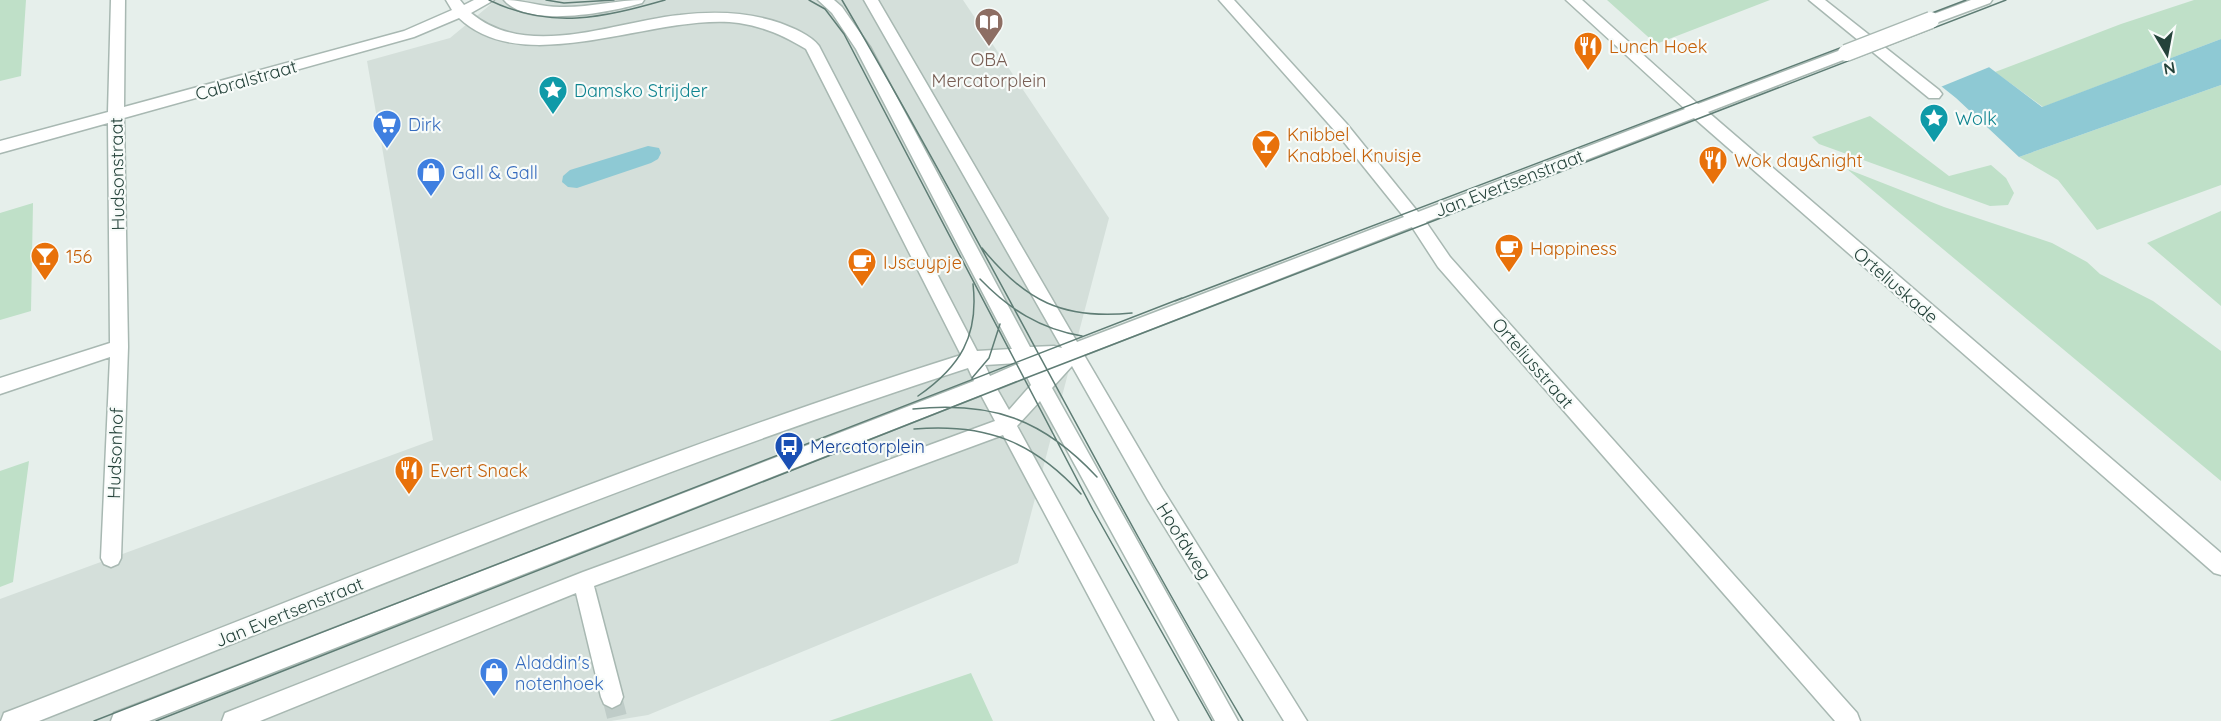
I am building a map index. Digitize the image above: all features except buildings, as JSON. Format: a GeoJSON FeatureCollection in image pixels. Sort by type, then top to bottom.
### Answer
{"type":"FeatureCollection","features":[{"type":"Feature","properties":{"kind":"street","name":"Hudsonstraat"},"geometry":{"type":"LineString","coordinates":[[118,0],[116,116],[119,347]]}},
{"type":"Feature","properties":{"kind":"street","name":"Cabralstraat"},"geometry":{"type":"LineString","coordinates":[[0,147],[409,34],[457,7],[487,0]]}},
{"type":"Feature","properties":{"kind":"street"},"geometry":{"type":"LineString","coordinates":[[511,0],[533,8],[564,12],[602,8],[637,0]]}},
{"type":"Feature","properties":{"kind":"street"},"geometry":{"type":"LineString","coordinates":[[825,0],[837,10],[863,47],[1075,452],[1156,600],[1227,721]]}},
{"type":"Feature","properties":{"kind":"street"},"geometry":{"type":"LineString","coordinates":[[233,721],[583,581],[1007,425],[1042,386],[1075,355],[871,0]]}},
{"type":"Feature","properties":{"kind":"street","name":"Orteliusstraat"},"geometry":{"type":"LineString","coordinates":[[1226,0],[1416,219],[1444,262],[1849,721]]}},
{"type":"Feature","properties":{"kind":"street","name":"Orteliuskade"},"geometry":{"type":"LineString","coordinates":[[1573,0],[1697,111],[2221,566]]}},
{"type":"Feature","properties":{"kind":"street"},"geometry":{"type":"LineString","coordinates":[[1816,0],[1934,94]]}},
{"type":"Feature","properties":{"kind":"street","name":"Jan Evertsenstraat"},"geometry":{"type":"LineString","coordinates":[[122,721],[373,621],[986,386],[1029,361],[1075,355],[1416,219],[1985,0]]}},
{"type":"Feature","properties":{"kind":"street"},"geometry":{"type":"LineString","coordinates":[[457,7],[468,21],[512,37],[540,41],[596,34],[663,14],[705,5],[747,5],[766,10],[785,18],[802,32],[812,46],[986,386],[1167,721]]}},
{"type":"Feature","properties":{"kind":"street"},"geometry":{"type":"LineString","coordinates":[[0,386],[119,347]]}},
{"type":"Feature","properties":{"kind":"street","name":"Hudsonhof"},"geometry":{"type":"LineString","coordinates":[[111,558],[119,347]]}},
{"type":"Feature","properties":{"kind":"street","name":"Hoofdweg"},"geometry":{"type":"LineString","coordinates":[[1075,355],[1155,494],[1296,721]]}},
{"type":"Feature","properties":{"kind":"street"},"geometry":{"type":"LineString","coordinates":[[972,359],[1029,361]]}},
{"type":"Feature","properties":{"kind":"street","name":"Jan Evertsenstraat"},"geometry":{"type":"LineString","coordinates":[[12,721],[565,504],[864,394],[972,359]]}},
{"type":"Feature","properties":{"kind":"street"},"geometry":{"type":"LineString","coordinates":[[583,581],[612,697]]}},
{"type":"Feature","properties":{"kind":"shaded area","name":"Mercatorplein"},"geometry":{"type":"Polygon","coordinates":[[[496,0],[963,0],[1109,218],[1018,563],[648,715],[611,721],[0,721],[0,599],[433,440],[367,61],[450,38],[496,0]]]}},
{"type":"Feature","properties":{"kind":"green space"},"geometry":{"type":"Polygon","coordinates":[[[0,0],[26,0],[21,76],[0,81],[0,0]]]}},
{"type":"Feature","properties":{"kind":"green space"},"geometry":{"type":"Polygon","coordinates":[[[1607,0],[1770,0],[1656,44],[1607,0]]]}},
{"type":"Feature","properties":{"kind":"green space"},"geometry":{"type":"Polygon","coordinates":[[[2194,0],[2221,0],[2221,39],[2043,107],[1995,72],[2121,24],[2194,0]]]}},
{"type":"Feature","properties":{"kind":"green space"},"geometry":{"type":"Polygon","coordinates":[[[2221,85],[2221,185],[2097,230],[2058,180],[2019,157],[2221,85]]]}},
{"type":"Feature","properties":{"kind":"green space"},"geometry":{"type":"Polygon","coordinates":[[[1870,116],[1949,176],[1991,165],[2006,178],[2014,193],[2008,205],[1990,206],[1819,144],[1812,137],[1870,116]]]}},
{"type":"Feature","properties":{"kind":"green space"},"geometry":{"type":"Polygon","coordinates":[[[1847,169],[1944,207],[2052,243],[2087,262],[2100,274],[2153,301],[2221,351],[2221,481],[1847,169]]]}},
{"type":"Feature","properties":{"kind":"green space"},"geometry":{"type":"Polygon","coordinates":[[[33,203],[31,311],[0,320],[0,213],[33,203]]]}},
{"type":"Feature","properties":{"kind":"green space"},"geometry":{"type":"Polygon","coordinates":[[[2221,211],[2221,306],[2147,243],[2221,211]]]}},
{"type":"Feature","properties":{"kind":"green space"},"geometry":{"type":"Polygon","coordinates":[[[29,461],[13,582],[0,587],[0,471],[29,461]]]}},
{"type":"Feature","properties":{"kind":"green space"},"geometry":{"type":"Polygon","coordinates":[[[971,673],[993,721],[829,721],[971,673]]]}},
{"type":"Feature","properties":{"kind":"water"},"geometry":{"type":"Polygon","coordinates":[[[1833,0],[1900,0],[2042,107],[2221,39],[2221,85],[2019,157],[1956,98],[1833,0]]]}},
{"type":"Feature","properties":{"kind":"water"},"geometry":{"type":"Polygon","coordinates":[[[648,146],[659,148],[661,153],[658,159],[651,163],[577,188],[568,187],[562,182],[563,176],[570,170],[648,146]]]}},
{"type":"Feature","properties":{"kind":"pier"},"geometry":{"type":"Polygon","coordinates":[[[1830,0],[1903,0],[1992,66],[1938,88],[1830,0]]]}},
{"type":"Feature","properties":{"kind":"tunnel"},"geometry":{"type":"LineString","coordinates":[[612,697],[618,721]]}},
{"type":"Feature","properties":{"kind":"tram line"},"geometry":{"type":"LineString","coordinates":[[489,0],[512,9],[555,18],[598,16],[665,0]]}},
{"type":"Feature","properties":{"kind":"tram line"},"geometry":{"type":"LineString","coordinates":[[546,0],[564,3],[614,0]]}},
{"type":"Feature","properties":{"kind":"tram line"},"geometry":{"type":"LineString","coordinates":[[809,0],[825,9],[844,34],[998,329]]}},
{"type":"Feature","properties":{"kind":"tram line"},"geometry":{"type":"LineString","coordinates":[[842,0],[1014,308]]}},
{"type":"Feature","properties":{"kind":"tram line"},"geometry":{"type":"LineString","coordinates":[[1175,301],[1966,0]]}},
{"type":"Feature","properties":{"kind":"tram line"},"geometry":{"type":"LineString","coordinates":[[1047,370],[2006,0]]}},
{"type":"Feature","properties":{"kind":"tram line"},"geometry":{"type":"LineString","coordinates":[[982,248],[1014,282],[1047,303],[1086,313],[1132,313]]}},
{"type":"Feature","properties":{"kind":"tram line"},"geometry":{"type":"LineString","coordinates":[[980,279],[1014,308]]}},
{"type":"Feature","properties":{"kind":"tram line"},"geometry":{"type":"LineString","coordinates":[[918,396],[945,374],[964,349],[973,319],[973,284]]}},
{"type":"Feature","properties":{"kind":"tram line"},"geometry":{"type":"LineString","coordinates":[[1039,354],[1182,298]]}},
{"type":"Feature","properties":{"kind":"tram line"},"geometry":{"type":"LineString","coordinates":[[1014,308],[1039,323],[1082,336]]}},
{"type":"Feature","properties":{"kind":"tram line"},"geometry":{"type":"LineString","coordinates":[[1014,308],[1039,354]]}},
{"type":"Feature","properties":{"kind":"tram line"},"geometry":{"type":"LineString","coordinates":[[998,329],[1000,324]]}},
{"type":"Feature","properties":{"kind":"tram line"},"geometry":{"type":"LineString","coordinates":[[972,378],[989,358],[998,329]]}},
{"type":"Feature","properties":{"kind":"tram line"},"geometry":{"type":"LineString","coordinates":[[998,329],[1016,363]]}},
{"type":"Feature","properties":{"kind":"tram line"},"geometry":{"type":"LineString","coordinates":[[1016,363],[1039,354]]}},
{"type":"Feature","properties":{"kind":"tram line"},"geometry":{"type":"LineString","coordinates":[[1039,354],[1047,370]]}},
{"type":"Feature","properties":{"kind":"tram line"},"geometry":{"type":"LineString","coordinates":[[94,721],[1016,363]]}},
{"type":"Feature","properties":{"kind":"tram line"},"geometry":{"type":"LineString","coordinates":[[1016,363],[1024,379]]}},
{"type":"Feature","properties":{"kind":"tram line"},"geometry":{"type":"LineString","coordinates":[[1024,379],[1047,370]]}},
{"type":"Feature","properties":{"kind":"tram line"},"geometry":{"type":"LineString","coordinates":[[1047,370],[1191,632],[1243,721]]}},
{"type":"Feature","properties":{"kind":"tram line"},"geometry":{"type":"LineString","coordinates":[[951,407],[1024,379]]}},
{"type":"Feature","properties":{"kind":"tram line"},"geometry":{"type":"LineString","coordinates":[[1024,379],[1057,441]]}},
{"type":"Feature","properties":{"kind":"tram line"},"geometry":{"type":"LineString","coordinates":[[156,721],[951,407]]}},
{"type":"Feature","properties":{"kind":"tram line"},"geometry":{"type":"LineString","coordinates":[[913,409],[951,407]]}},
{"type":"Feature","properties":{"kind":"tram line"},"geometry":{"type":"LineString","coordinates":[[951,407],[992,412],[1014,418],[1057,441]]}},
{"type":"Feature","properties":{"kind":"tram line"},"geometry":{"type":"LineString","coordinates":[[914,429],[963,429],[1006,439],[1045,461],[1081,494]]}},
{"type":"Feature","properties":{"kind":"tram line"},"geometry":{"type":"LineString","coordinates":[[1057,441],[1097,477]]}},
{"type":"Feature","properties":{"kind":"tram line"},"geometry":{"type":"LineString","coordinates":[[1057,441],[1093,510],[1212,721]]}},
{"type":"Feature","properties":{"kind":"place","name":"OBA Mercatorplein"},"geometry":{"type":"Point","coordinates":[989,48]}},
{"type":"Feature","properties":{"kind":"place","name":"Lunch Hoek"},"geometry":{"type":"Point","coordinates":[1588,72]}},
{"type":"Feature","properties":{"kind":"place","name":"Damsko Strijder"},"geometry":{"type":"Point","coordinates":[553,116]}},
{"type":"Feature","properties":{"kind":"place","name":"Wolk"},"geometry":{"type":"Point","coordinates":[1934,144]}},
{"type":"Feature","properties":{"kind":"place","name":"Dirk"},"geometry":{"type":"Point","coordinates":[387,150]}},
{"type":"Feature","properties":{"kind":"place","name":"Knibbel Knabbel Knuisje"},"geometry":{"type":"Point","coordinates":[1266,170]}},
{"type":"Feature","properties":{"kind":"place","name":"Wok day&night"},"geometry":{"type":"Point","coordinates":[1713,186]}},
{"type":"Feature","properties":{"kind":"place","name":"Gall & Gall"},"geometry":{"type":"Point","coordinates":[431,198]}},
{"type":"Feature","properties":{"kind":"place","name":"Happiness"},"geometry":{"type":"Point","coordinates":[1509,274]}},
{"type":"Feature","properties":{"kind":"place","name":"156"},"geometry":{"type":"Point","coordinates":[45,282]}},
{"type":"Feature","properties":{"kind":"place","name":"IJscuypje"},"geometry":{"type":"Point","coordinates":[862,288]}},
{"type":"Feature","properties":{"kind":"place","name":"Mercatorplein"},"geometry":{"type":"Point","coordinates":[789,472]}},
{"type":"Feature","properties":{"kind":"place","name":"Evert Snack"},"geometry":{"type":"Point","coordinates":[409,496]}},
{"type":"Feature","properties":{"kind":"place","name":"Aladdin's notenhoek"},"geometry":{"type":"Point","coordinates":[494,698]}}]}
